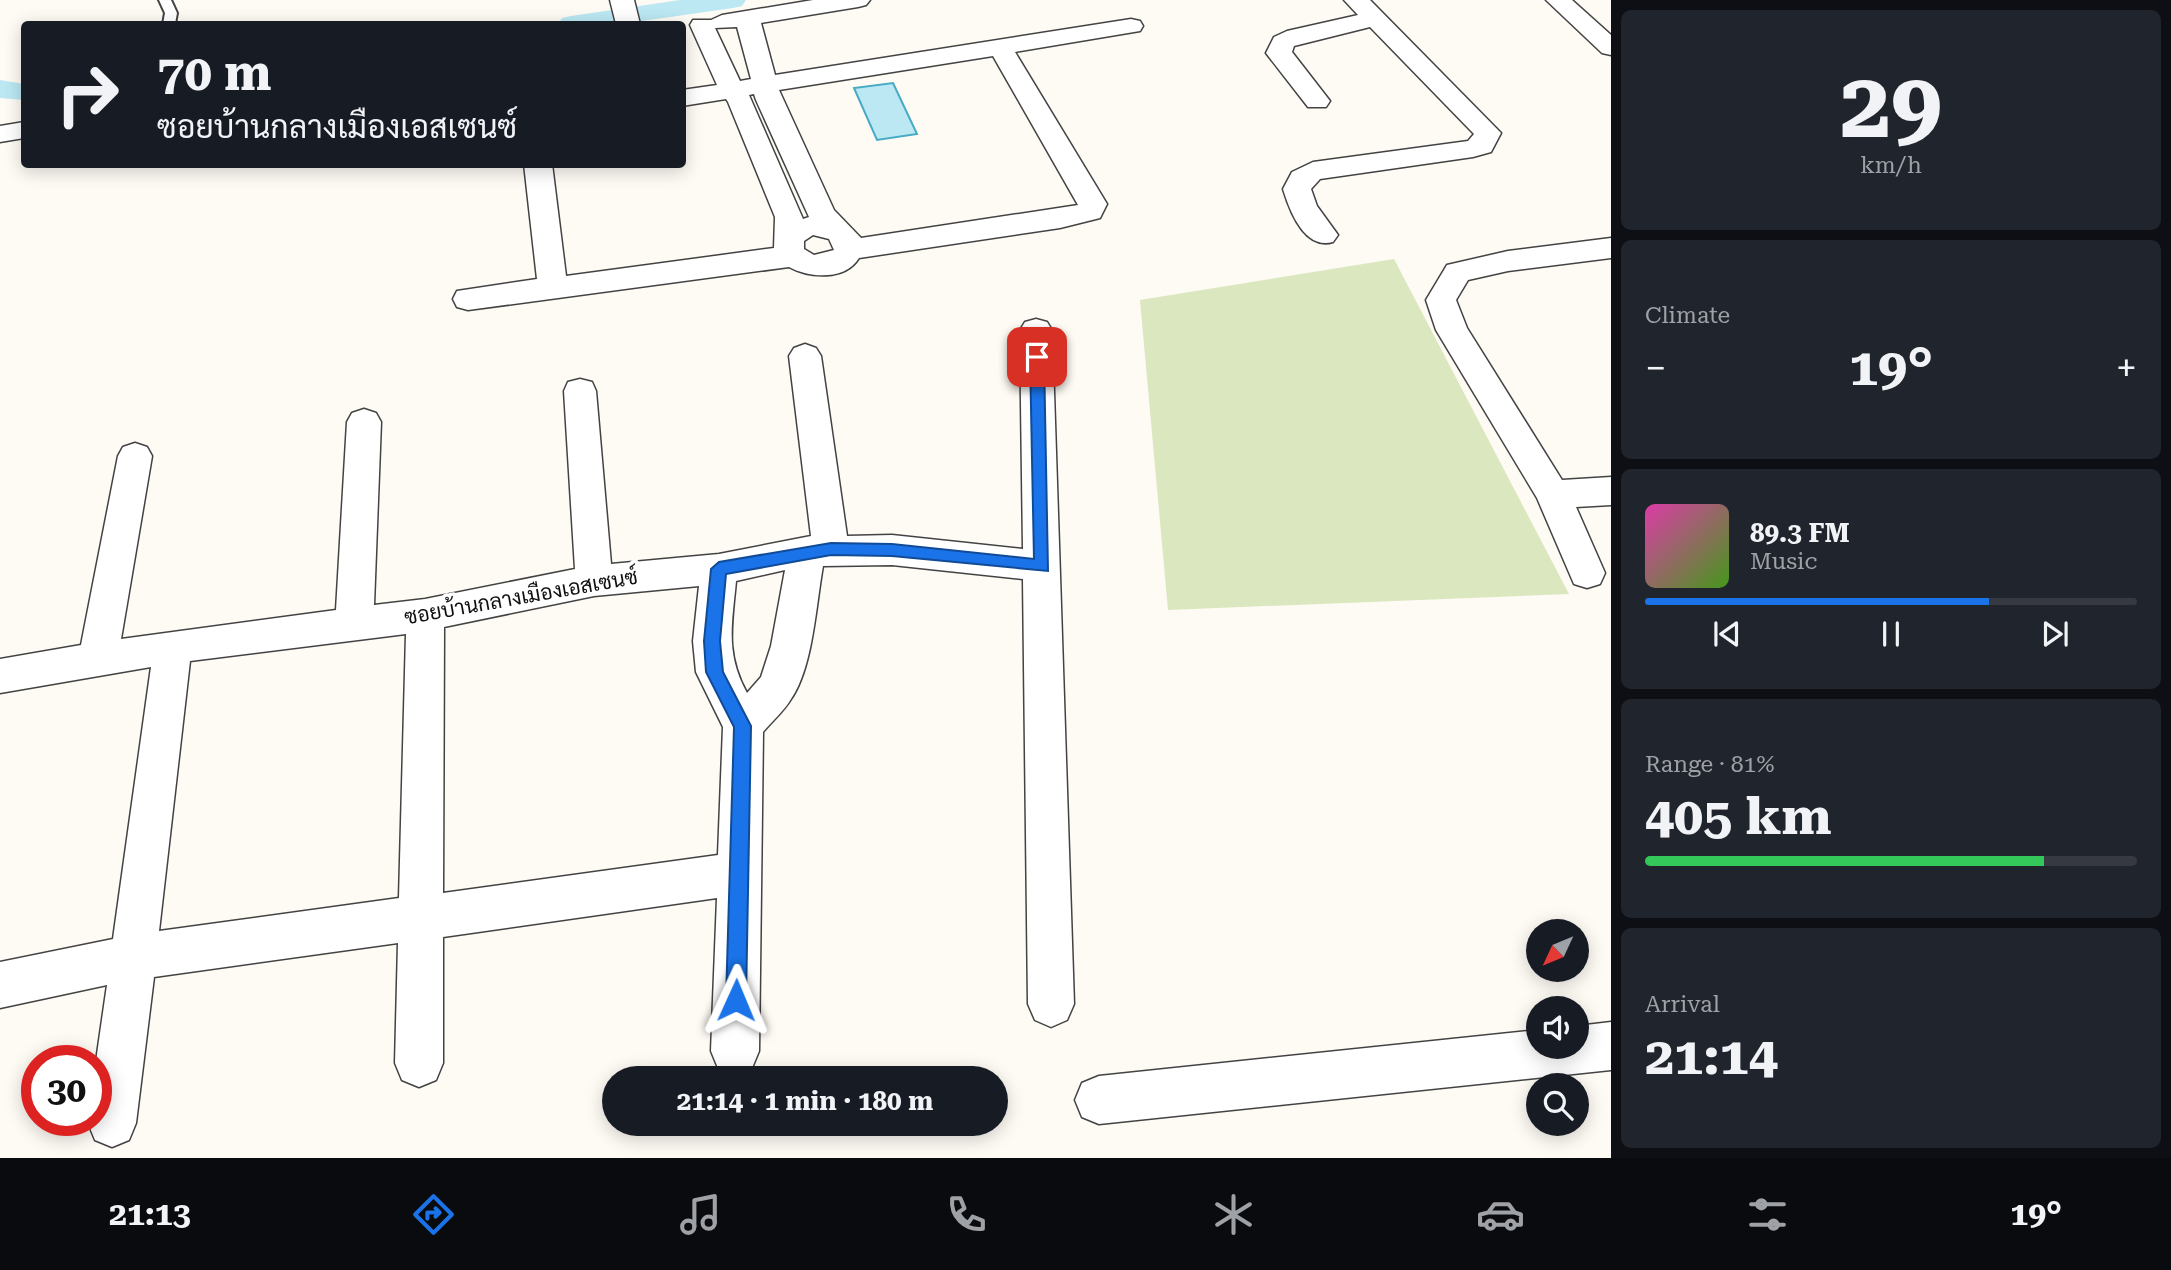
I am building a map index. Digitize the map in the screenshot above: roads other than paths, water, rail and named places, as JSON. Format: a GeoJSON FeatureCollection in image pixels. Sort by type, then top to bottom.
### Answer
{"type":"FeatureCollection","features":[{"type":"Feature","properties":{"kind":"street"},"geometry":{"type":"LineString","coordinates":[[747,18],[769,100],[821,213],[840,239],[845,257],[829,265],[809,265],[791,246],[789,217],[733,90],[692,26],[858,0]]}},
{"type":"Feature","properties":{"kind":"street"},"geometry":{"type":"LineString","coordinates":[[1323,234],[1303,208],[1297,189],[1302,178],[1313,172],[1474,149],[1481,146],[1488,132],[1356,0]]}},
{"type":"Feature","properties":{"kind":"street"},"geometry":{"type":"LineString","coordinates":[[1558,0],[1611,48]]}},
{"type":"Feature","properties":{"kind":"street"},"geometry":{"type":"LineString","coordinates":[[1317,101],[1279,53],[1283,43],[1330,27],[1375,19]]}},
{"type":"Feature","properties":{"kind":"street"},"geometry":{"type":"LineString","coordinates":[[686,97],[1131,26]]}},
{"type":"Feature","properties":{"kind":"street"},"geometry":{"type":"LineString","coordinates":[[468,299],[553,288],[791,246],[804,227],[840,239],[1060,219],[1090,211],[1093,204],[1000,47]]}},
{"type":"Feature","properties":{"kind":"street"},"geometry":{"type":"LineString","coordinates":[[0,134],[21,130]]}},
{"type":"Feature","properties":{"kind":"street"},"geometry":{"type":"LineString","coordinates":[[538,168],[553,288]]}},
{"type":"Feature","properties":{"kind":"street"},"geometry":{"type":"LineString","coordinates":[[1587,573],[1553,494],[1452,330],[1441,300],[1458,272],[1508,261],[1611,248]]}},
{"type":"Feature","properties":{"kind":"street"},"geometry":{"type":"LineString","coordinates":[[1036,330],[1051,1004]]}},
{"type":"Feature","properties":{"kind":"street"},"geometry":{"type":"LineString","coordinates":[[743,726],[778,686],[819,550],[805,356]]}},
{"type":"Feature","properties":{"kind":"street"},"geometry":{"type":"LineString","coordinates":[[580,391],[594,581]]}},
{"type":"Feature","properties":{"kind":"street"},"geometry":{"type":"LineString","coordinates":[[354,623],[364,422]]}},
{"type":"Feature","properties":{"kind":"street"},"geometry":{"type":"LineString","coordinates":[[98,658],[135,456]]}},
{"type":"Feature","properties":{"kind":"street"},"geometry":{"type":"LineString","coordinates":[[1553,494],[1611,491]]}},
{"type":"Feature","properties":{"kind":"street","name":"ซอยบ้านกลางเมืองเอสเซนซ์"},"geometry":{"type":"LineString","coordinates":[[0,676],[173,647],[425,615],[594,581],[719,569],[819,550],[892,550],[1042,566]]}},
{"type":"Feature","properties":{"kind":"street"},"geometry":{"type":"LineString","coordinates":[[719,569],[712,641],[715,672],[743,726],[735,1051]]}},
{"type":"Feature","properties":{"kind":"street"},"geometry":{"type":"LineString","coordinates":[[419,1063],[425,615]]}},
{"type":"Feature","properties":{"kind":"street"},"geometry":{"type":"LineString","coordinates":[[112,1115],[173,647]]}},
{"type":"Feature","properties":{"kind":"street"},"geometry":{"type":"LineString","coordinates":[[0,985],[133,957],[422,915],[739,874]]}},
{"type":"Feature","properties":{"kind":"street"},"geometry":{"type":"LineString","coordinates":[[1099,1100],[1611,1046]]}},
{"type":"Feature","properties":{"kind":"lane"},"geometry":{"type":"LineString","coordinates":[[166,0],[169,21]]}},
{"type":"Feature","properties":{"kind":"water"},"geometry":{"type":"Polygon","coordinates":[[[893,83],[917,134],[877,140],[854,88],[893,83]]]}},
{"type":"Feature","properties":{"kind":"waterway"},"geometry":{"type":"LineString","coordinates":[[591,21],[733,0]]}},
{"type":"Feature","properties":{"kind":"waterway"},"geometry":{"type":"LineString","coordinates":[[0,89],[21,92]]}}]}
